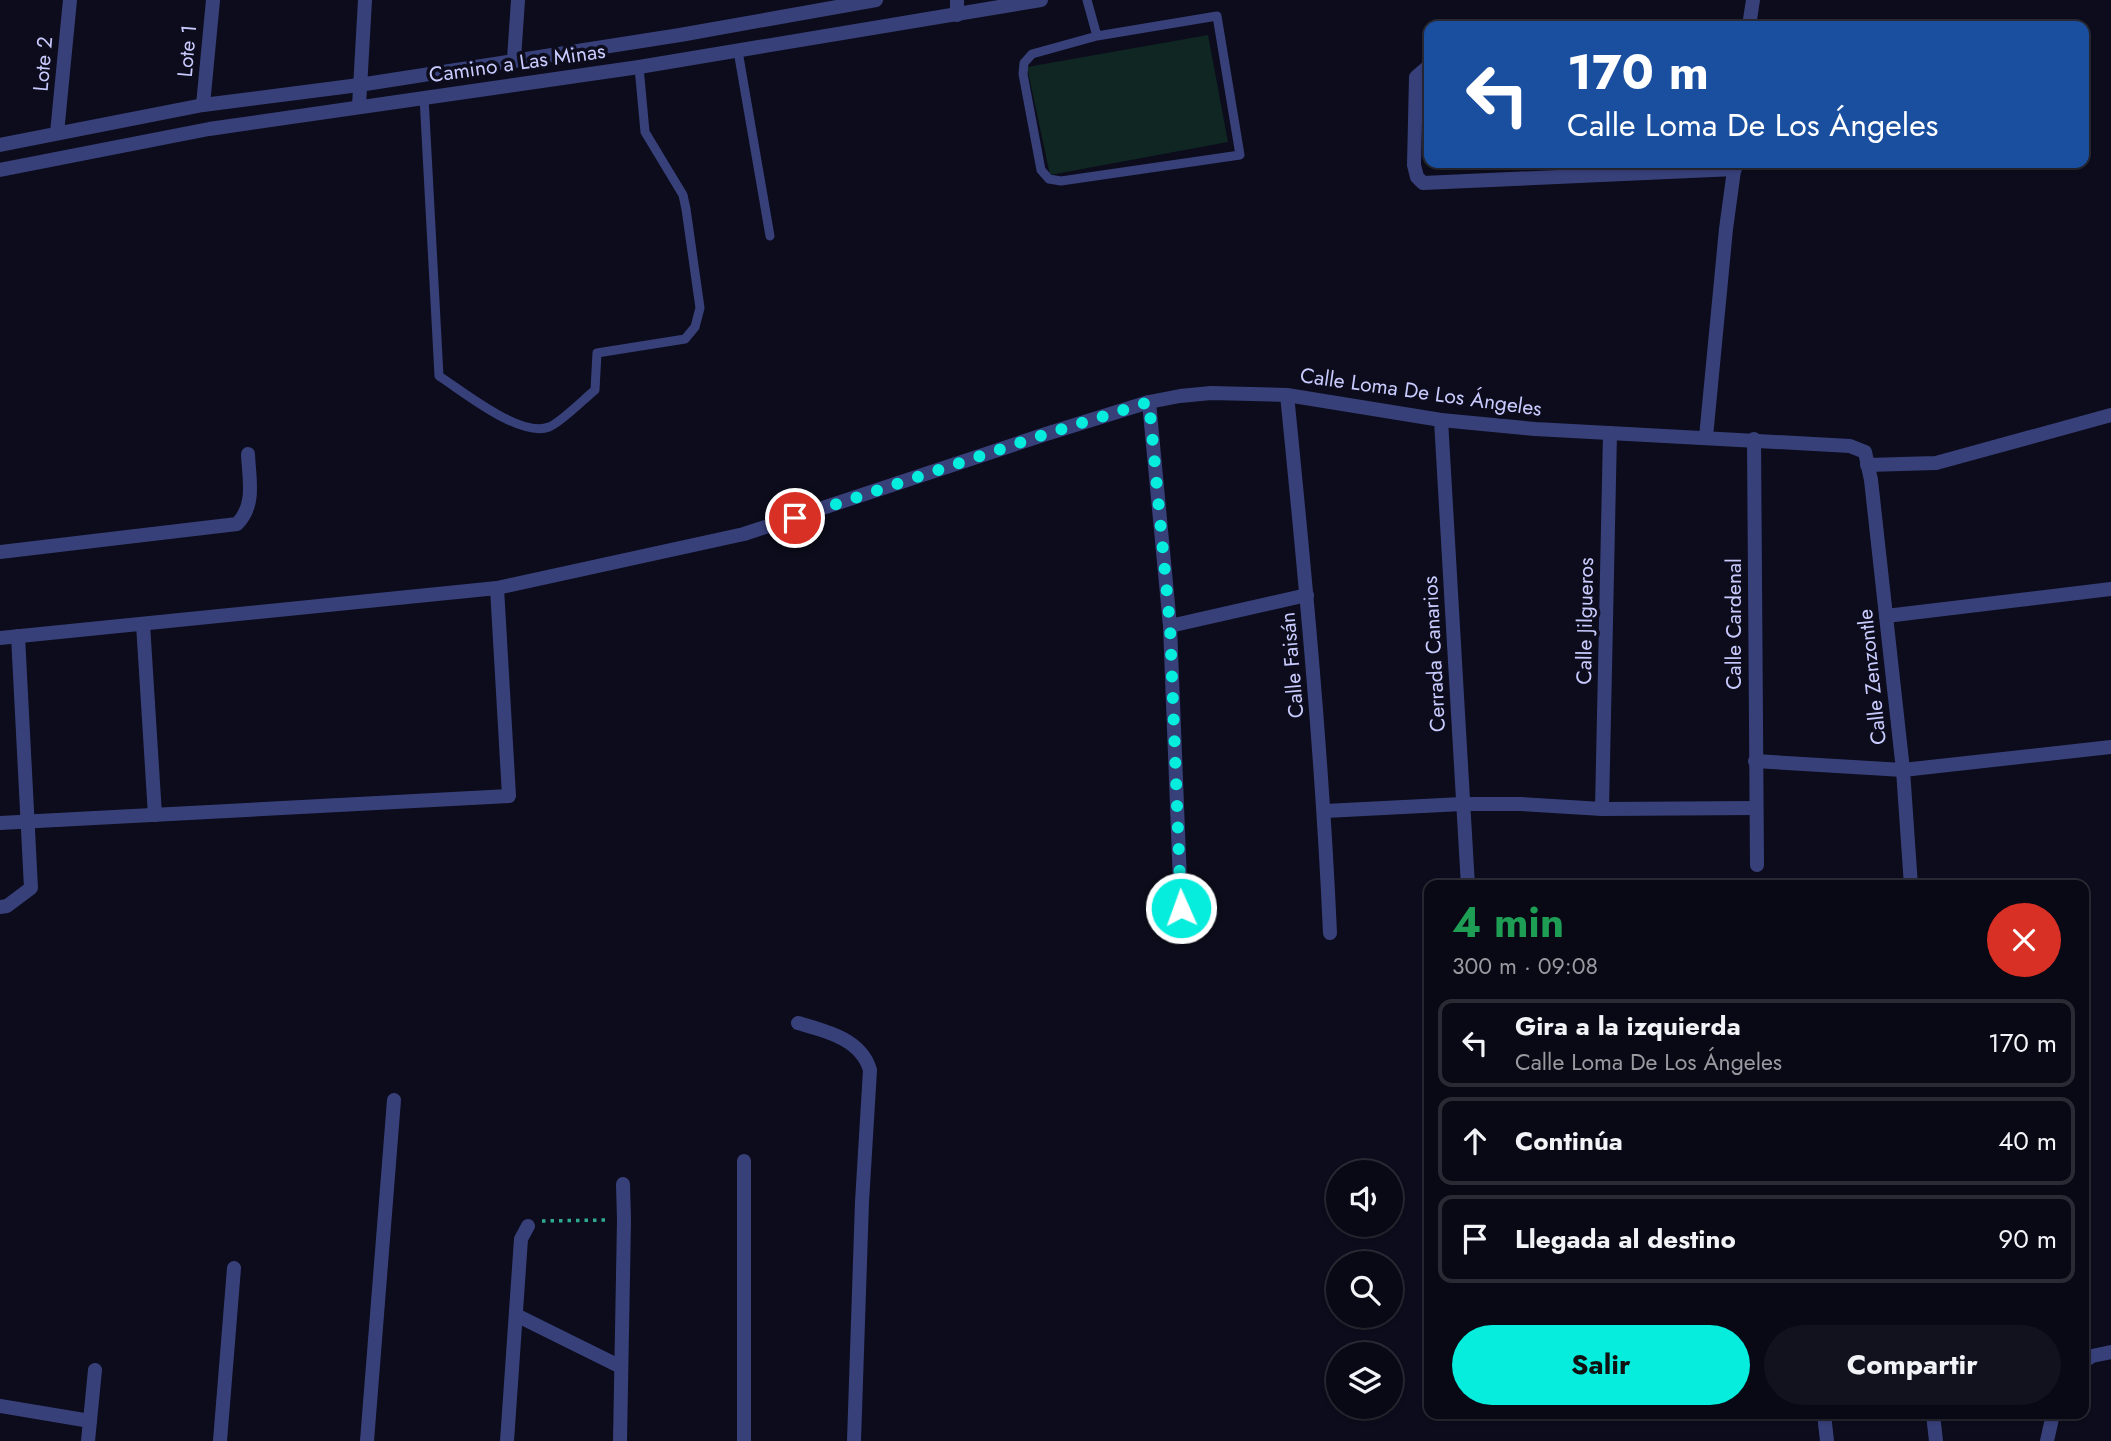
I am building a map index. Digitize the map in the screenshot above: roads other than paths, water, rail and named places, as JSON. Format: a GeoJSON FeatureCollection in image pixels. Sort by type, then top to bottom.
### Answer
{"type":"FeatureCollection","features":[{"type":"Feature","properties":{"kind":"street","name":"Lote 2"},"geometry":{"type":"LineString","coordinates":[[57,133],[70,0]]}},
{"type":"Feature","properties":{"kind":"street","name":"Lote 1"},"geometry":{"type":"LineString","coordinates":[[203,105],[213,0]]}},
{"type":"Feature","properties":{"kind":"street"},"geometry":{"type":"LineString","coordinates":[[359,106],[365,0]]}},
{"type":"Feature","properties":{"kind":"street"},"geometry":{"type":"LineString","coordinates":[[514,59],[518,0]]}},
{"type":"Feature","properties":{"kind":"street","name":"Camino a Las Minas"},"geometry":{"type":"LineString","coordinates":[[0,145],[203,105],[359,85],[680,35],[876,0]]}},
{"type":"Feature","properties":{"kind":"street","name":"Camino a Las Minas"},"geometry":{"type":"LineString","coordinates":[[0,170],[209,128],[738,51],[957,7],[1041,0]]}},
{"type":"Feature","properties":{"kind":"street"},"geometry":{"type":"LineString","coordinates":[[1750,21],[1753,0]]}},
{"type":"Feature","properties":{"kind":"street"},"geometry":{"type":"LineString","coordinates":[[1424,70],[1416,77],[1415,165],[1417,177],[1423,183],[1698,168]]}},
{"type":"Feature","properties":{"kind":"street"},"geometry":{"type":"LineString","coordinates":[[1706,436],[1726,229],[1735,168]]}},
{"type":"Feature","properties":{"kind":"street","name":"Calle Loma De Los Ángeles"},"geometry":{"type":"LineString","coordinates":[[0,638],[497,588],[744,534],[1149,402],[1212,393],[1287,395],[1441,420],[1535,429],[1706,436],[1858,447],[1864,452],[1867,465]]}},
{"type":"Feature","properties":{"kind":"street","name":"Calle Faisán"},"geometry":{"type":"LineString","coordinates":[[1287,395],[1325,811],[1330,933]]}},
{"type":"Feature","properties":{"kind":"street"},"geometry":{"type":"LineString","coordinates":[[1149,402],[1170,626],[1181,908]]}},
{"type":"Feature","properties":{"kind":"street"},"geometry":{"type":"LineString","coordinates":[[1867,465],[1936,463],[2111,415]]}},
{"type":"Feature","properties":{"kind":"street","name":"Cerrada Canarios"},"geometry":{"type":"LineString","coordinates":[[1441,420],[1468,880]]}},
{"type":"Feature","properties":{"kind":"street","name":"Calle Jilgueros"},"geometry":{"type":"LineString","coordinates":[[1602,809],[1610,433]]}},
{"type":"Feature","properties":{"kind":"street","name":"Calle Cardenal"},"geometry":{"type":"LineString","coordinates":[[1754,439],[1757,864]]}},
{"type":"Feature","properties":{"kind":"street"},"geometry":{"type":"LineString","coordinates":[[0,552],[237,524],[245,516],[250,503],[248,454]]}},
{"type":"Feature","properties":{"kind":"street","name":"Calle Zenzontle"},"geometry":{"type":"LineString","coordinates":[[1867,465],[1903,769],[1912,880]]}},
{"type":"Feature","properties":{"kind":"street"},"geometry":{"type":"LineString","coordinates":[[0,823],[509,796],[497,588]]}},
{"type":"Feature","properties":{"kind":"street"},"geometry":{"type":"LineString","coordinates":[[1886,616],[2111,589]]}},
{"type":"Feature","properties":{"kind":"street"},"geometry":{"type":"LineString","coordinates":[[1170,626],[1307,595]]}},
{"type":"Feature","properties":{"kind":"street"},"geometry":{"type":"LineString","coordinates":[[143,624],[155,815]]}},
{"type":"Feature","properties":{"kind":"street"},"geometry":{"type":"LineString","coordinates":[[0,907],[8,906],[31,888],[19,636]]}},
{"type":"Feature","properties":{"kind":"street"},"geometry":{"type":"LineString","coordinates":[[1755,761],[1903,769],[2111,747]]}},
{"type":"Feature","properties":{"kind":"street"},"geometry":{"type":"LineString","coordinates":[[1325,811],[1462,804],[1521,804],[1602,809],[1756,808]]}},
{"type":"Feature","properties":{"kind":"street"},"geometry":{"type":"LineString","coordinates":[[798,1023],[827,1031],[846,1041],[861,1051],[870,1070],[862,1202],[854,1441]]}},
{"type":"Feature","properties":{"kind":"street"},"geometry":{"type":"LineString","coordinates":[[367,1441],[394,1100]]}},
{"type":"Feature","properties":{"kind":"street"},"geometry":{"type":"LineString","coordinates":[[744,1161],[744,1441]]}},
{"type":"Feature","properties":{"kind":"street"},"geometry":{"type":"LineString","coordinates":[[620,1441],[623,1184]]}},
{"type":"Feature","properties":{"kind":"street"},"geometry":{"type":"LineString","coordinates":[[507,1441],[521,1239],[528,1226]]}},
{"type":"Feature","properties":{"kind":"street"},"geometry":{"type":"LineString","coordinates":[[220,1441],[234,1268]]}},
{"type":"Feature","properties":{"kind":"street"},"geometry":{"type":"LineString","coordinates":[[516,1315],[621,1367]]}},
{"type":"Feature","properties":{"kind":"street"},"geometry":{"type":"LineString","coordinates":[[2089,1358],[2111,1352]]}},
{"type":"Feature","properties":{"kind":"street"},"geometry":{"type":"LineString","coordinates":[[88,1441],[95,1370]]}},
{"type":"Feature","properties":{"kind":"street"},"geometry":{"type":"LineString","coordinates":[[0,1406],[90,1421]]}},
{"type":"Feature","properties":{"kind":"street"},"geometry":{"type":"LineString","coordinates":[[1825,1419],[1828,1441]]}},
{"type":"Feature","properties":{"kind":"street"},"geometry":{"type":"LineString","coordinates":[[1934,1419],[1936,1441]]}},
{"type":"Feature","properties":{"kind":"street"},"geometry":{"type":"LineString","coordinates":[[2047,1441],[2052,1419]]}},
{"type":"Feature","properties":{"kind":"lane"},"geometry":{"type":"LineString","coordinates":[[1087,0],[1097,36]]}},
{"type":"Feature","properties":{"kind":"lane"},"geometry":{"type":"LineString","coordinates":[[1217,16],[1240,155],[1062,181],[1049,178],[1041,170],[1023,74],[1024,63],[1032,54],[1097,36],[1217,16]]}},
{"type":"Feature","properties":{"kind":"lane"},"geometry":{"type":"LineString","coordinates":[[738,51],[770,236]]}},
{"type":"Feature","properties":{"kind":"lane"},"geometry":{"type":"LineString","coordinates":[[424,97],[439,376],[516,425],[533,429],[550,427],[595,390],[597,352],[685,339],[695,327],[700,308],[683,195],[645,132],[639,67]]}}]}
